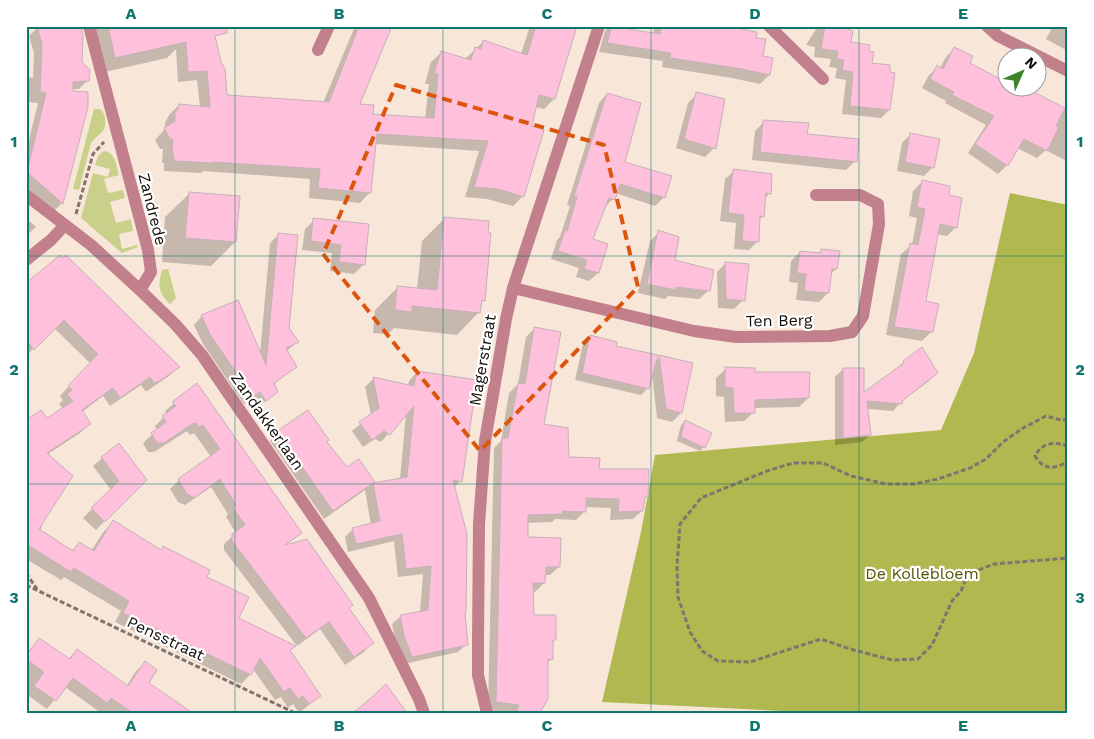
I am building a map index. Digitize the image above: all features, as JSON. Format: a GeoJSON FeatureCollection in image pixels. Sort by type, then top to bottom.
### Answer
{"type":"FeatureCollection","features":[{"type":"Feature","properties":{"kind":"street","name":"Zandrede"},"geometry":{"type":"LineString","coordinates":[[89,26],[148,250],[151,272],[140,290]]}},
{"type":"Feature","properties":{"kind":"street"},"geometry":{"type":"LineString","coordinates":[[318,50],[329,26]]}},
{"type":"Feature","properties":{"kind":"street","name":"Magerstraat"},"geometry":{"type":"LineString","coordinates":[[487,713],[478,675],[480,524],[484,441],[513,288],[599,26]]}},
{"type":"Feature","properties":{"kind":"street"},"geometry":{"type":"LineString","coordinates":[[770,26],[823,79]]}},
{"type":"Feature","properties":{"kind":"street"},"geometry":{"type":"LineString","coordinates":[[987,26],[998,36],[1068,71]]}},
{"type":"Feature","properties":{"kind":"street","name":"Zandakkerlaan"},"geometry":{"type":"LineString","coordinates":[[26,195],[91,245],[176,325],[202,355],[369,598],[420,699],[424,713]]}},
{"type":"Feature","properties":{"kind":"street","name":"Ten Berg"},"geometry":{"type":"LineString","coordinates":[[513,288],[694,331],[736,337],[830,336],[852,332],[863,316],[879,224],[878,204],[860,195],[816,195]]}},
{"type":"Feature","properties":{"kind":"street"},"geometry":{"type":"LineString","coordinates":[[26,260],[51,240],[64,226]]}},
{"type":"Feature","properties":{"kind":"path"},"geometry":{"type":"LineString","coordinates":[[64,226],[77,214],[93,154],[105,141],[117,135]]}},
{"type":"Feature","properties":{"kind":"path"},"geometry":{"type":"LineString","coordinates":[[1068,418],[1061,420],[1046,416],[1003,442],[986,459],[970,468],[938,479],[913,484],[886,484],[851,476],[823,463],[793,463],[767,471],[701,498],[680,524],[677,566],[678,597],[690,632],[702,651],[718,661],[750,662],[821,639],[892,660],[918,660],[932,645],[952,601],[961,591],[968,574],[994,564],[1068,558]]}},
{"type":"Feature","properties":{"kind":"path"},"geometry":{"type":"LineString","coordinates":[[1068,446],[1059,442],[1047,444],[1038,449],[1035,456],[1046,467],[1054,468],[1068,461]]}},
{"type":"Feature","properties":{"kind":"path"},"geometry":{"type":"LineString","coordinates":[[26,573],[38,591]]}},
{"type":"Feature","properties":{"kind":"path","name":"Pensstraat"},"geometry":{"type":"LineString","coordinates":[[26,585],[295,713]]}},
{"type":"Feature","properties":{"kind":"highlighted area"},"geometry":{"type":"Polygon","coordinates":[[[396,85],[604,145],[638,287],[480,451],[323,254],[396,85]]]}},
{"type":"Feature","properties":{"kind":"green space"},"geometry":{"type":"Polygon","coordinates":[[[94,109],[100,109],[103,113],[105,118],[104,128],[91,143],[79,190],[73,189],[94,109]]]}},
{"type":"Feature","properties":{"kind":"green space"},"geometry":{"type":"Polygon","coordinates":[[[104,151],[113,157],[119,175],[104,179],[108,193],[123,190],[125,198],[110,202],[116,223],[131,219],[133,231],[119,234],[122,249],[137,245],[138,247],[122,253],[81,218],[93,173],[108,177],[110,169],[95,165],[98,156],[104,151]]]}},
{"type":"Feature","properties":{"kind":"green space","name":"De Kollebloem"},"geometry":{"type":"Polygon","coordinates":[[[1010,193],[1068,205],[1068,713],[822,713],[602,702],[641,532],[655,455],[941,430],[974,353],[1010,193]]]}},
{"type":"Feature","properties":{"kind":"green space"},"geometry":{"type":"Polygon","coordinates":[[[168,269],[176,298],[170,304],[163,296],[160,288],[162,270],[168,269]]]}},
{"type":"Feature","properties":{"kind":"building"},"geometry":{"type":"Polygon","coordinates":[[[37,26],[81,26],[83,36],[82,62],[90,70],[89,81],[73,82],[73,91],[88,92],[88,107],[63,204],[27,172],[46,93],[40,92],[42,44],[37,26]]]}},
{"type":"Feature","properties":{"kind":"building"},"geometry":{"type":"Polygon","coordinates":[[[108,26],[227,26],[227,33],[215,36],[221,62],[225,69],[227,95],[329,102],[359,26],[392,26],[360,104],[374,105],[373,114],[434,118],[438,74],[434,74],[441,51],[471,60],[475,47],[481,49],[483,40],[527,55],[536,26],[577,26],[555,99],[539,95],[532,126],[544,130],[524,197],[498,189],[474,187],[488,141],[377,134],[371,193],[318,188],[320,169],[174,161],[172,153],[173,139],[170,139],[164,128],[175,121],[175,111],[177,111],[179,104],[210,107],[207,71],[188,72],[186,42],[115,58],[108,26]]]}},
{"type":"Feature","properties":{"kind":"building"},"geometry":{"type":"Polygon","coordinates":[[[612,26],[628,26],[628,29],[660,34],[661,26],[741,26],[741,29],[757,32],[756,38],[766,39],[763,56],[773,58],[770,75],[670,58],[671,53],[607,43],[612,26]]]}},
{"type":"Feature","properties":{"kind":"building"},"geometry":{"type":"Polygon","coordinates":[[[825,26],[848,26],[847,29],[853,31],[851,42],[870,45],[869,51],[874,52],[872,63],[890,65],[890,72],[895,73],[890,110],[850,106],[853,72],[842,70],[844,60],[837,59],[838,51],[821,49],[825,26]]]}},
{"type":"Feature","properties":{"kind":"building"},"geometry":{"type":"Polygon","coordinates":[[[954,47],[973,56],[970,63],[996,77],[996,98],[1046,98],[1065,108],[1056,126],[1059,127],[1047,151],[1024,139],[1008,166],[975,144],[994,116],[952,95],[954,92],[930,79],[937,65],[943,69],[954,47]]]}},
{"type":"Feature","properties":{"kind":"building"},"geometry":{"type":"Polygon","coordinates":[[[696,92],[725,99],[716,149],[684,139],[696,92]]]}},
{"type":"Feature","properties":{"kind":"building"},"geometry":{"type":"Polygon","coordinates":[[[607,93],[641,103],[625,162],[672,176],[665,198],[620,184],[615,200],[609,198],[593,239],[608,244],[599,273],[584,269],[587,260],[558,251],[565,230],[567,231],[577,197],[574,196],[607,93]]]}},
{"type":"Feature","properties":{"kind":"building"},"geometry":{"type":"Polygon","coordinates":[[[763,120],[809,123],[807,134],[859,139],[857,162],[760,152],[763,120]]]}},
{"type":"Feature","properties":{"kind":"building"},"geometry":{"type":"Polygon","coordinates":[[[910,133],[940,139],[934,168],[905,162],[910,133]]]}},
{"type":"Feature","properties":{"kind":"building"},"geometry":{"type":"Polygon","coordinates":[[[733,169],[772,174],[771,194],[766,193],[764,217],[760,216],[759,242],[742,241],[744,215],[728,213],[733,169]]]}},
{"type":"Feature","properties":{"kind":"building"},"geometry":{"type":"Polygon","coordinates":[[[922,180],[950,186],[949,195],[962,198],[957,228],[940,224],[926,301],[939,304],[933,332],[894,327],[910,243],[918,245],[925,209],[917,207],[922,180]]]}},
{"type":"Feature","properties":{"kind":"building"},"geometry":{"type":"Polygon","coordinates":[[[189,192],[240,196],[236,242],[185,238],[189,192]]]}},
{"type":"Feature","properties":{"kind":"building"},"geometry":{"type":"Polygon","coordinates":[[[444,217],[489,221],[488,233],[491,233],[485,301],[482,300],[480,313],[412,306],[412,312],[395,310],[397,286],[437,290],[444,217]]]}},
{"type":"Feature","properties":{"kind":"building"},"geometry":{"type":"Polygon","coordinates":[[[313,218],[369,224],[365,265],[339,262],[341,245],[311,241],[313,218]]]}},
{"type":"Feature","properties":{"kind":"building"},"geometry":{"type":"Polygon","coordinates":[[[658,230],[679,237],[675,260],[714,270],[710,291],[676,287],[675,290],[647,284],[658,230]]]}},
{"type":"Feature","properties":{"kind":"building"},"geometry":{"type":"Polygon","coordinates":[[[278,233],[298,235],[289,328],[299,342],[286,348],[297,367],[274,383],[278,392],[266,401],[260,392],[253,397],[211,336],[201,315],[238,300],[266,365],[278,233]]]}},
{"type":"Feature","properties":{"kind":"building"},"geometry":{"type":"Polygon","coordinates":[[[821,249],[840,251],[837,269],[832,269],[829,293],[804,291],[806,274],[797,273],[800,251],[821,253],[821,249]]]}},
{"type":"Feature","properties":{"kind":"building"},"geometry":{"type":"Polygon","coordinates":[[[60,255],[63,258],[66,255],[180,367],[158,382],[154,383],[150,377],[120,398],[113,388],[82,410],[91,424],[47,453],[73,476],[39,529],[73,551],[79,542],[94,551],[113,520],[161,550],[163,546],[210,570],[207,577],[249,597],[239,618],[296,646],[290,650],[321,696],[309,704],[303,696],[298,699],[290,688],[284,692],[260,658],[251,675],[123,613],[129,601],[74,568],[71,572],[28,545],[26,548],[26,420],[41,410],[47,418],[73,401],[67,394],[72,390],[68,386],[98,354],[64,320],[34,350],[26,339],[26,283],[60,255]]]}},
{"type":"Feature","properties":{"kind":"building"},"geometry":{"type":"Polygon","coordinates":[[[725,262],[749,264],[745,301],[726,299],[725,262]]]}},
{"type":"Feature","properties":{"kind":"building"},"geometry":{"type":"Polygon","coordinates":[[[534,327],[561,332],[544,424],[568,428],[569,457],[600,458],[599,469],[649,469],[648,496],[645,497],[643,511],[618,512],[619,499],[586,498],[586,512],[563,511],[562,514],[528,515],[528,537],[561,538],[560,567],[546,567],[545,583],[533,583],[534,615],[556,615],[556,640],[553,640],[553,660],[548,659],[548,699],[540,713],[516,713],[519,705],[496,702],[502,438],[508,438],[518,383],[525,384],[534,327]]]}},
{"type":"Feature","properties":{"kind":"building"},"geometry":{"type":"Polygon","coordinates":[[[590,335],[617,342],[616,346],[658,355],[649,389],[582,373],[590,335]]]}},
{"type":"Feature","properties":{"kind":"building"},"geometry":{"type":"Polygon","coordinates":[[[922,347],[938,373],[903,400],[902,404],[867,401],[871,435],[843,438],[843,368],[864,368],[864,392],[904,363],[903,361],[922,347]]]}},
{"type":"Feature","properties":{"kind":"building"},"geometry":{"type":"Polygon","coordinates":[[[659,355],[693,363],[682,413],[666,409],[659,355]]]}},
{"type":"Feature","properties":{"kind":"building"},"geometry":{"type":"Polygon","coordinates":[[[725,367],[755,368],[755,372],[810,372],[809,398],[755,400],[755,413],[734,413],[733,388],[725,387],[725,367]]]}},
{"type":"Feature","properties":{"kind":"building"},"geometry":{"type":"Polygon","coordinates":[[[417,371],[477,380],[462,482],[453,480],[467,534],[465,613],[468,645],[412,657],[404,636],[400,615],[428,610],[431,566],[406,569],[402,534],[356,544],[352,528],[380,521],[373,483],[407,477],[414,406],[390,435],[384,431],[372,440],[359,422],[379,408],[373,377],[414,386],[417,371]]]}},
{"type":"Feature","properties":{"kind":"building"},"geometry":{"type":"Polygon","coordinates":[[[197,383],[302,533],[285,545],[307,539],[353,605],[349,608],[374,643],[354,657],[329,622],[306,638],[232,541],[232,534],[245,525],[233,508],[236,505],[220,479],[194,498],[187,494],[178,479],[220,449],[203,425],[199,427],[196,423],[192,424],[164,443],[157,443],[151,433],[166,422],[162,416],[176,406],[172,402],[197,383]]]}},
{"type":"Feature","properties":{"kind":"building"},"geometry":{"type":"Polygon","coordinates":[[[308,410],[329,440],[327,442],[347,467],[359,459],[375,482],[333,511],[277,431],[308,410]]]}},
{"type":"Feature","properties":{"kind":"building"},"geometry":{"type":"Polygon","coordinates":[[[685,420],[712,433],[705,448],[681,437],[685,420]]]}},
{"type":"Feature","properties":{"kind":"building"},"geometry":{"type":"Polygon","coordinates":[[[119,443],[147,480],[105,522],[91,508],[119,481],[101,457],[119,443]]]}},
{"type":"Feature","properties":{"kind":"building"},"geometry":{"type":"Polygon","coordinates":[[[39,638],[70,659],[77,649],[128,686],[145,661],[157,670],[149,683],[193,713],[133,713],[111,698],[107,703],[73,678],[56,701],[34,686],[44,672],[26,659],[26,656],[39,638]]]}},
{"type":"Feature","properties":{"kind":"building"},"geometry":{"type":"Polygon","coordinates":[[[386,684],[407,713],[353,713],[372,697],[386,684]]]}}]}
